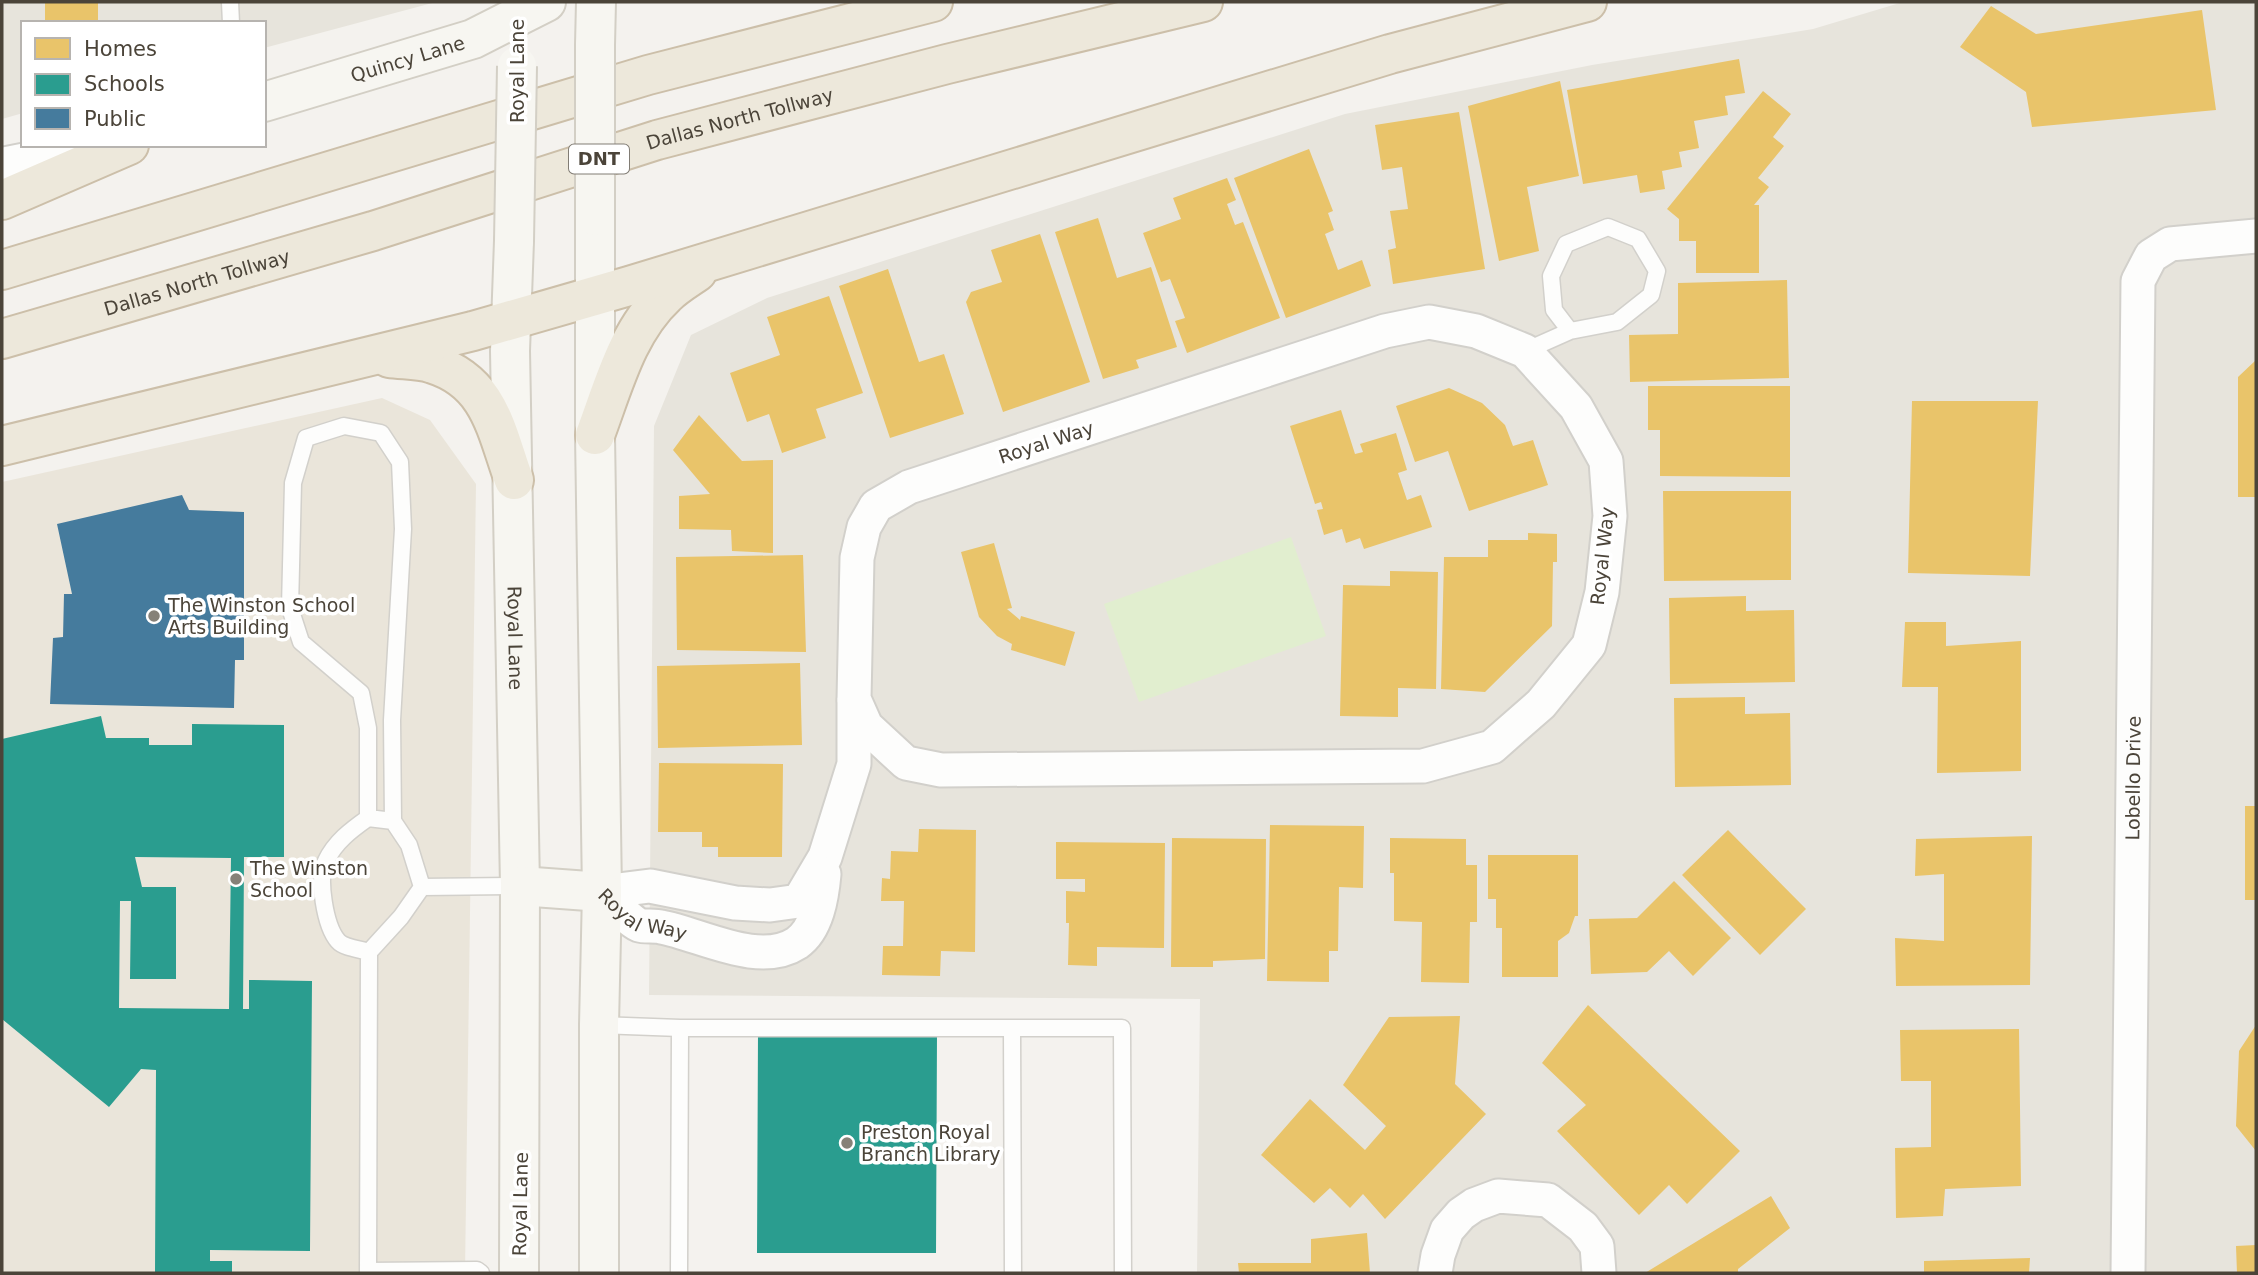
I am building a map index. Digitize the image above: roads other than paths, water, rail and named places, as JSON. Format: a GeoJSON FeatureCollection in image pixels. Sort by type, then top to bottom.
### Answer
{"type":"FeatureCollection","features":[{"type":"Feature","properties":{"kind":"highway"},"geometry":{"type":"LineString","coordinates":[[2,270],[648,75],[933,2]]}},
{"type":"Feature","properties":{"kind":"highway","name":"Dallas North Tollway"},"geometry":{"type":"LineString","coordinates":[[2,339],[373,231],[657,140],[1203,2]]}},
{"type":"Feature","properties":{"kind":"highway"},"geometry":{"type":"LineString","coordinates":[[2,446],[512,320],[1390,54],[1587,2]]}},
{"type":"Feature","properties":{"kind":"highway"},"geometry":{"type":"LineString","coordinates":[[2,200],[124,147]]}},
{"type":"Feature","properties":{"kind":"highway"},"geometry":{"type":"LineString","coordinates":[[595,435],[634,335],[665,296],[713,260]]}},
{"type":"Feature","properties":{"kind":"highway"},"geometry":{"type":"LineString","coordinates":[[373,356],[431,363],[457,374],[471,385],[487,403],[514,480]]}},
{"type":"Feature","properties":{"kind":"main road"},"geometry":{"type":"LineString","coordinates":[[596,2],[595,435],[602,892],[599,1273]]}},
{"type":"Feature","properties":{"kind":"main road","name":"Royal Lane"},"geometry":{"type":"LineString","coordinates":[[519,1273],[520,886],[510,351],[517,66],[527,7]]}},
{"type":"Feature","properties":{"kind":"main road","name":"Quincy Lane"},"geometry":{"type":"LineString","coordinates":[[266,101],[473,39],[527,7]]}},
{"type":"Feature","properties":{"kind":"main road"},"geometry":{"type":"LineString","coordinates":[[520,886],[602,892]]}},
{"type":"Feature","properties":{"kind":"street"},"geometry":{"type":"LineString","coordinates":[[2,167],[99,147]]}},
{"type":"Feature","properties":{"kind":"street","name":"Lobello Drive"},"geometry":{"type":"LineString","coordinates":[[2128,1273],[2138,281],[2151,257],[2170,244],[2256,236]]}},
{"type":"Feature","properties":{"kind":"street","name":"Royal Way"},"geometry":{"type":"LineString","coordinates":[[602,892],[650,886],[735,903],[770,905],[799,901],[825,856],[854,764],[854,699],[857,558],[864,527],[876,506],[909,487],[1385,331],[1429,322],[1476,331],[1525,351],[1576,407],[1605,461],[1610,516],[1602,592],[1589,645],[1541,704],[1492,747],[1423,766],[941,770],[906,762],[866,726],[854,699]]}},
{"type":"Feature","properties":{"kind":"street","name":"Royal Way"},"geometry":{"type":"LineString","coordinates":[[602,892],[639,925],[660,926],[749,952],[770,952],[795,944],[805,936],[822,897],[825,856]]}},
{"type":"Feature","properties":{"kind":"street"},"geometry":{"type":"LineString","coordinates":[[1435,1273],[1447,1230],[1461,1214],[1474,1205],[1498,1196],[1548,1200],[1583,1227],[1597,1245],[1599,1273]]}},
{"type":"Feature","properties":{"kind":"lane"},"geometry":{"type":"LineString","coordinates":[[230,2],[230,21]]}},
{"type":"Feature","properties":{"kind":"lane"},"geometry":{"type":"LineString","coordinates":[[1525,351],[1570,331],[1618,322],[1651,295],[1657,271],[1638,239],[1608,227],[1566,244],[1551,276],[1554,310],[1570,331]]}},
{"type":"Feature","properties":{"kind":"lane"},"geometry":{"type":"LineString","coordinates":[[368,818],[368,728],[360,693],[301,642],[290,608],[293,483],[302,449],[306,438],[344,426],[381,433],[400,462],[403,529],[391,720],[393,821],[409,845],[422,887]]}},
{"type":"Feature","properties":{"kind":"lane"},"geometry":{"type":"LineString","coordinates":[[369,952],[340,943],[335,938],[322,903],[324,863],[343,836],[368,818],[393,821]]}},
{"type":"Feature","properties":{"kind":"lane"},"geometry":{"type":"LineString","coordinates":[[422,887],[520,886]]}},
{"type":"Feature","properties":{"kind":"lane"},"geometry":{"type":"LineString","coordinates":[[422,887],[401,917],[369,952],[368,1271],[477,1270],[481,1273]]}},
{"type":"Feature","properties":{"kind":"lane"},"geometry":{"type":"LineString","coordinates":[[599,1025],[680,1028],[1122,1028],[1123,1273]]}},
{"type":"Feature","properties":{"kind":"lane"},"geometry":{"type":"LineString","coordinates":[[679,1273],[680,1028]]}},
{"type":"Feature","properties":{"kind":"lane"},"geometry":{"type":"LineString","coordinates":[[1012,1028],[1013,1273]]}},
{"type":"Feature","properties":{"kind":"place","name":"The Winston School Arts Building"},"geometry":{"type":"Point","coordinates":[154,616]}},
{"type":"Feature","properties":{"kind":"place","name":"The Winston School"},"geometry":{"type":"Point","coordinates":[236,879]}},
{"type":"Feature","properties":{"kind":"place","name":"Preston Royal Branch Library"},"geometry":{"type":"Point","coordinates":[847,1143]}}]}
